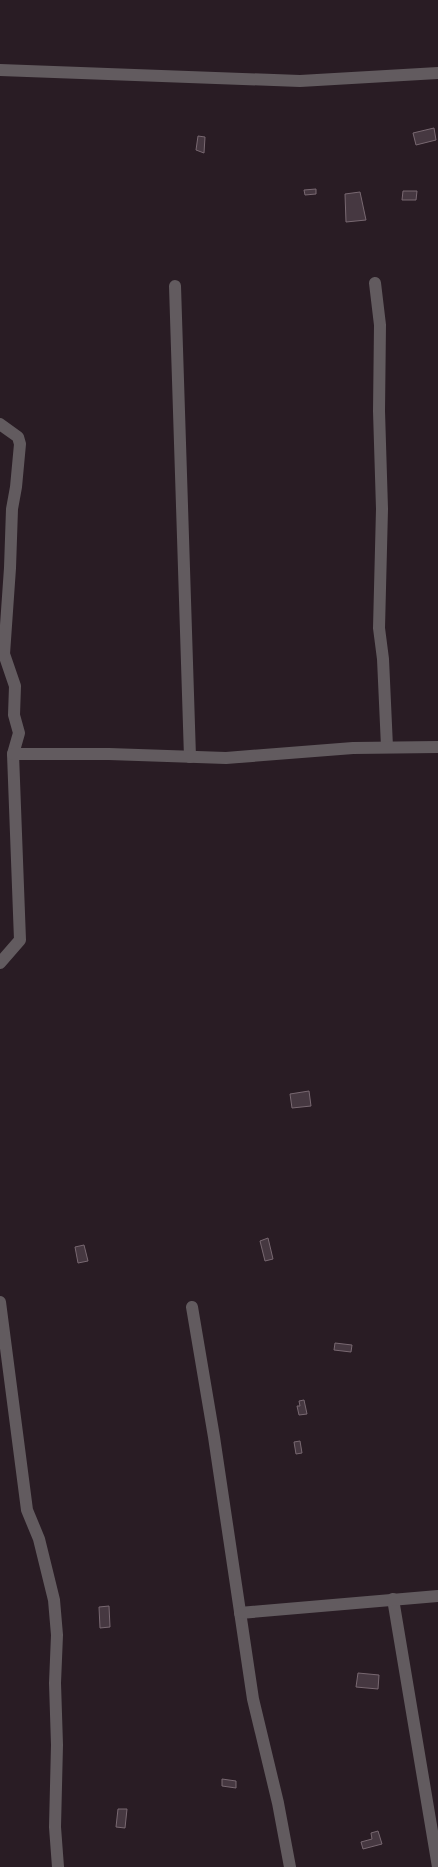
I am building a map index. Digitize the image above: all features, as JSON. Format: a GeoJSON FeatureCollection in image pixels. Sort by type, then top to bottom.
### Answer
{"type":"FeatureCollection","features":[{"type":"Feature","properties":{"kind":"street"},"geometry":{"type":"LineString","coordinates":[[0,70],[300,81],[438,73]]}},
{"type":"Feature","properties":{"kind":"street"},"geometry":{"type":"LineString","coordinates":[[375,283],[380,325],[379,411],[382,509],[379,542],[379,628],[383,659],[387,747]]}},
{"type":"Feature","properties":{"kind":"street"},"geometry":{"type":"LineString","coordinates":[[175,286],[190,757]]}},
{"type":"Feature","properties":{"kind":"street"},"geometry":{"type":"LineString","coordinates":[[0,424],[18,437],[20,444],[12,509],[4,654],[16,686],[14,715],[19,733],[14,754],[20,940],[0,963]]}},
{"type":"Feature","properties":{"kind":"street"},"geometry":{"type":"LineString","coordinates":[[14,754],[226,758],[353,748],[438,747]]}},
{"type":"Feature","properties":{"kind":"street"},"geometry":{"type":"LineString","coordinates":[[0,1302],[28,1510],[39,1539],[54,1600],[57,1746],[55,1827],[58,1867]]}},
{"type":"Feature","properties":{"kind":"street"},"geometry":{"type":"LineString","coordinates":[[192,1307],[214,1437],[253,1699],[278,1803],[290,1867]]}},
{"type":"Feature","properties":{"kind":"street"},"geometry":{"type":"LineString","coordinates":[[240,1613],[438,1596]]}},
{"type":"Feature","properties":{"kind":"street"},"geometry":{"type":"LineString","coordinates":[[393,1599],[438,1867]]}},
{"type":"Feature","properties":{"kind":"building"},"geometry":{"type":"Polygon","coordinates":[[[434,128],[436,140],[416,145],[413,133],[434,128]]]}},
{"type":"Feature","properties":{"kind":"building"},"geometry":{"type":"Polygon","coordinates":[[[198,136],[205,137],[204,153],[196,150],[198,136]]]}},
{"type":"Feature","properties":{"kind":"building"},"geometry":{"type":"Polygon","coordinates":[[[316,189],[316,194],[305,195],[304,190],[316,189]]]}},
{"type":"Feature","properties":{"kind":"building"},"geometry":{"type":"Polygon","coordinates":[[[403,191],[417,191],[416,200],[402,200],[403,191]]]}},
{"type":"Feature","properties":{"kind":"building"},"geometry":{"type":"Polygon","coordinates":[[[360,192],[366,220],[346,222],[345,194],[360,192]]]}},
{"type":"Feature","properties":{"kind":"building"},"geometry":{"type":"Polygon","coordinates":[[[309,1091],[311,1106],[292,1108],[290,1094],[309,1091]]]}},
{"type":"Feature","properties":{"kind":"building"},"geometry":{"type":"Polygon","coordinates":[[[268,1238],[273,1259],[265,1261],[260,1241],[268,1238]]]}},
{"type":"Feature","properties":{"kind":"building"},"geometry":{"type":"Polygon","coordinates":[[[84,1245],[88,1261],[78,1263],[75,1247],[84,1245]]]}},
{"type":"Feature","properties":{"kind":"building"},"geometry":{"type":"Polygon","coordinates":[[[335,1343],[352,1345],[351,1352],[334,1350],[335,1343]]]}},
{"type":"Feature","properties":{"kind":"building"},"geometry":{"type":"Polygon","coordinates":[[[304,1400],[307,1414],[299,1415],[297,1406],[300,1406],[299,1401],[304,1400]]]}},
{"type":"Feature","properties":{"kind":"building"},"geometry":{"type":"Polygon","coordinates":[[[300,1441],[302,1453],[296,1454],[294,1442],[300,1441]]]}},
{"type":"Feature","properties":{"kind":"building"},"geometry":{"type":"Polygon","coordinates":[[[109,1606],[110,1627],[100,1628],[99,1607],[109,1606]]]}},
{"type":"Feature","properties":{"kind":"building"},"geometry":{"type":"Polygon","coordinates":[[[358,1673],[379,1675],[378,1689],[356,1687],[358,1673]]]}},
{"type":"Feature","properties":{"kind":"building"},"geometry":{"type":"Polygon","coordinates":[[[222,1779],[236,1781],[236,1788],[222,1786],[222,1779]]]}},
{"type":"Feature","properties":{"kind":"building"},"geometry":{"type":"Polygon","coordinates":[[[118,1809],[127,1809],[125,1828],[116,1827],[118,1809]]]}},
{"type":"Feature","properties":{"kind":"building"},"geometry":{"type":"Polygon","coordinates":[[[378,1831],[382,1844],[363,1849],[361,1842],[372,1839],[371,1833],[378,1831]]]}}]}
